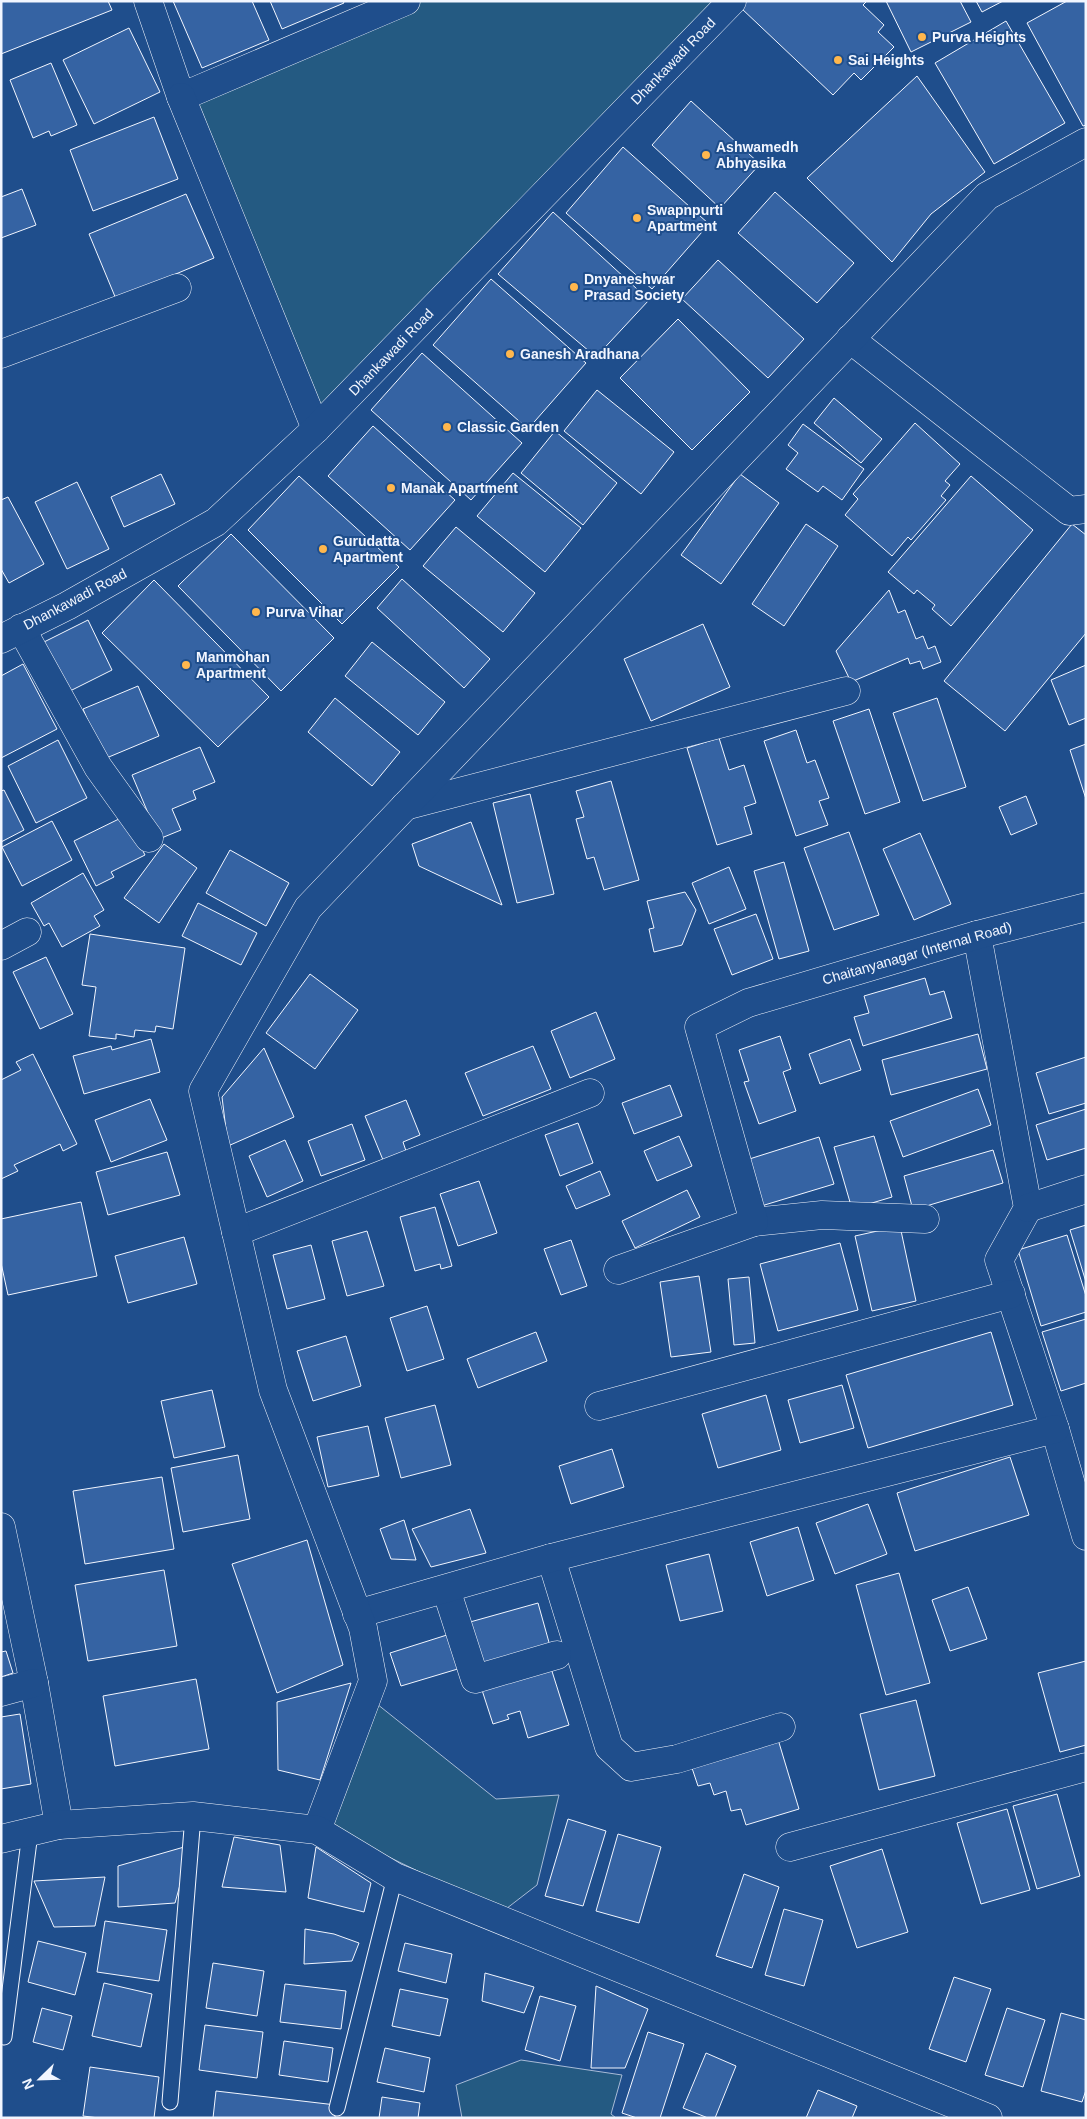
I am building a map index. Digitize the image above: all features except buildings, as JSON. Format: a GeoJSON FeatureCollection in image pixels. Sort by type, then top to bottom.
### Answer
{"type":"FeatureCollection","features":[{"type":"Feature","properties":{"kind":"street"},"geometry":{"type":"LineString","coordinates":[[148,1],[181,97],[316,429]]}},
{"type":"Feature","properties":{"kind":"street"},"geometry":{"type":"LineString","coordinates":[[181,97],[376,7],[406,1]]}},
{"type":"Feature","properties":{"kind":"street","name":"Dhankawadi Road"},"geometry":{"type":"LineString","coordinates":[[11,633],[67,606],[216,522],[316,429],[732,1]]}},
{"type":"Feature","properties":{"kind":"street"},"geometry":{"type":"LineString","coordinates":[[317,1830],[373,1681],[363,1628],[273,1390],[203,1091],[308,908],[987,196],[1086,142]]}},
{"type":"Feature","properties":{"kind":"street"},"geometry":{"type":"LineString","coordinates":[[1,354],[176,288]]}},
{"type":"Feature","properties":{"kind":"street"},"geometry":{"type":"LineString","coordinates":[[850,339],[1069,511],[1086,509]]}},
{"type":"Feature","properties":{"kind":"street"},"geometry":{"type":"LineString","coordinates":[[11,633],[98,767],[149,838]]}},
{"type":"Feature","properties":{"kind":"street"},"geometry":{"type":"LineString","coordinates":[[405,806],[846,691]]}},
{"type":"Feature","properties":{"kind":"street","name":"Chaitanyanagar (Internal Road)"},"geometry":{"type":"LineString","coordinates":[[754,1222],[699,1027],[748,1003],[977,935],[1086,907]]}},
{"type":"Feature","properties":{"kind":"street"},"geometry":{"type":"LineString","coordinates":[[1,946],[27,932]]}},
{"type":"Feature","properties":{"kind":"street"},"geometry":{"type":"LineString","coordinates":[[977,935],[1028,1208],[999,1260],[1055,1429],[1086,1536]]}},
{"type":"Feature","properties":{"kind":"street"},"geometry":{"type":"LineString","coordinates":[[236,1232],[590,1093]]}},
{"type":"Feature","properties":{"kind":"street"},"geometry":{"type":"LineString","coordinates":[[1028,1208],[1086,1189]]}},
{"type":"Feature","properties":{"kind":"street"},"geometry":{"type":"LineString","coordinates":[[618,1270],[754,1222],[822,1215],[925,1219]]}},
{"type":"Feature","properties":{"kind":"street"},"geometry":{"type":"LineString","coordinates":[[599,1406],[1011,1294]]}},
{"type":"Feature","properties":{"kind":"street"},"geometry":{"type":"LineString","coordinates":[[357,1614],[551,1558],[1055,1429]]}},
{"type":"Feature","properties":{"kind":"street"},"geometry":{"type":"LineString","coordinates":[[1,1527],[34,1684],[59,1825]]}},
{"type":"Feature","properties":{"kind":"street"},"geometry":{"type":"LineString","coordinates":[[551,1558],[609,1747],[631,1767],[677,1760],[781,1727]]}},
{"type":"Feature","properties":{"kind":"street"},"geometry":{"type":"LineString","coordinates":[[446,1589],[475,1678],[557,1655]]}},
{"type":"Feature","properties":{"kind":"street"},"geometry":{"type":"LineString","coordinates":[[1,1692],[34,1684]]}},
{"type":"Feature","properties":{"kind":"street"},"geometry":{"type":"LineString","coordinates":[[790,1847],[1086,1767]]}},
{"type":"Feature","properties":{"kind":"street"},"geometry":{"type":"LineString","coordinates":[[1,1839],[59,1825],[193,1816],[317,1830],[395,1878],[988,2118]]}},
{"type":"Feature","properties":{"kind":"lane"},"geometry":{"type":"LineString","coordinates":[[170,2102],[193,1816]]}},
{"type":"Feature","properties":{"kind":"lane"},"geometry":{"type":"LineString","coordinates":[[4,2037],[30,1833]]}},
{"type":"Feature","properties":{"kind":"lane"},"geometry":{"type":"LineString","coordinates":[[337,2108],[395,1878]]}},
{"type":"Feature","properties":{"kind":"shaded area"},"geometry":{"type":"Polygon","coordinates":[[[406,1],[733,1],[316,429],[181,97],[406,1]]]}},
{"type":"Feature","properties":{"kind":"shaded area"},"geometry":{"type":"Polygon","coordinates":[[[367,1696],[496,1799],[559,1795],[537,1885],[502,1912],[327,1827],[367,1696]]]}},
{"type":"Feature","properties":{"kind":"shaded area"},"geometry":{"type":"Polygon","coordinates":[[[521,2060],[622,2075],[611,2114],[616,2118],[462,2118],[456,2085],[521,2060]]]}},
{"type":"Feature","properties":{"kind":"place","name":"Purva Heights"},"geometry":{"type":"Point","coordinates":[922,37]}},
{"type":"Feature","properties":{"kind":"place","name":"Sai Heights"},"geometry":{"type":"Point","coordinates":[838,60]}},
{"type":"Feature","properties":{"kind":"place","name":"Ashwamedh Abhyasika"},"geometry":{"type":"Point","coordinates":[706,155]}},
{"type":"Feature","properties":{"kind":"place","name":"Swapnpurti Apartment"},"geometry":{"type":"Point","coordinates":[637,218]}},
{"type":"Feature","properties":{"kind":"place","name":"Dnyaneshwar Prasad Society"},"geometry":{"type":"Point","coordinates":[574,287]}},
{"type":"Feature","properties":{"kind":"place","name":"Ganesh Aradhana"},"geometry":{"type":"Point","coordinates":[510,354]}},
{"type":"Feature","properties":{"kind":"place","name":"Classic Garden"},"geometry":{"type":"Point","coordinates":[447,427]}},
{"type":"Feature","properties":{"kind":"place","name":"Manak Apartment"},"geometry":{"type":"Point","coordinates":[391,488]}},
{"type":"Feature","properties":{"kind":"place","name":"Gurudatta Apartment"},"geometry":{"type":"Point","coordinates":[323,549]}},
{"type":"Feature","properties":{"kind":"place","name":"Purva Vihar"},"geometry":{"type":"Point","coordinates":[256,612]}},
{"type":"Feature","properties":{"kind":"place","name":"Manmohan Apartment"},"geometry":{"type":"Point","coordinates":[186,665]}}]}
